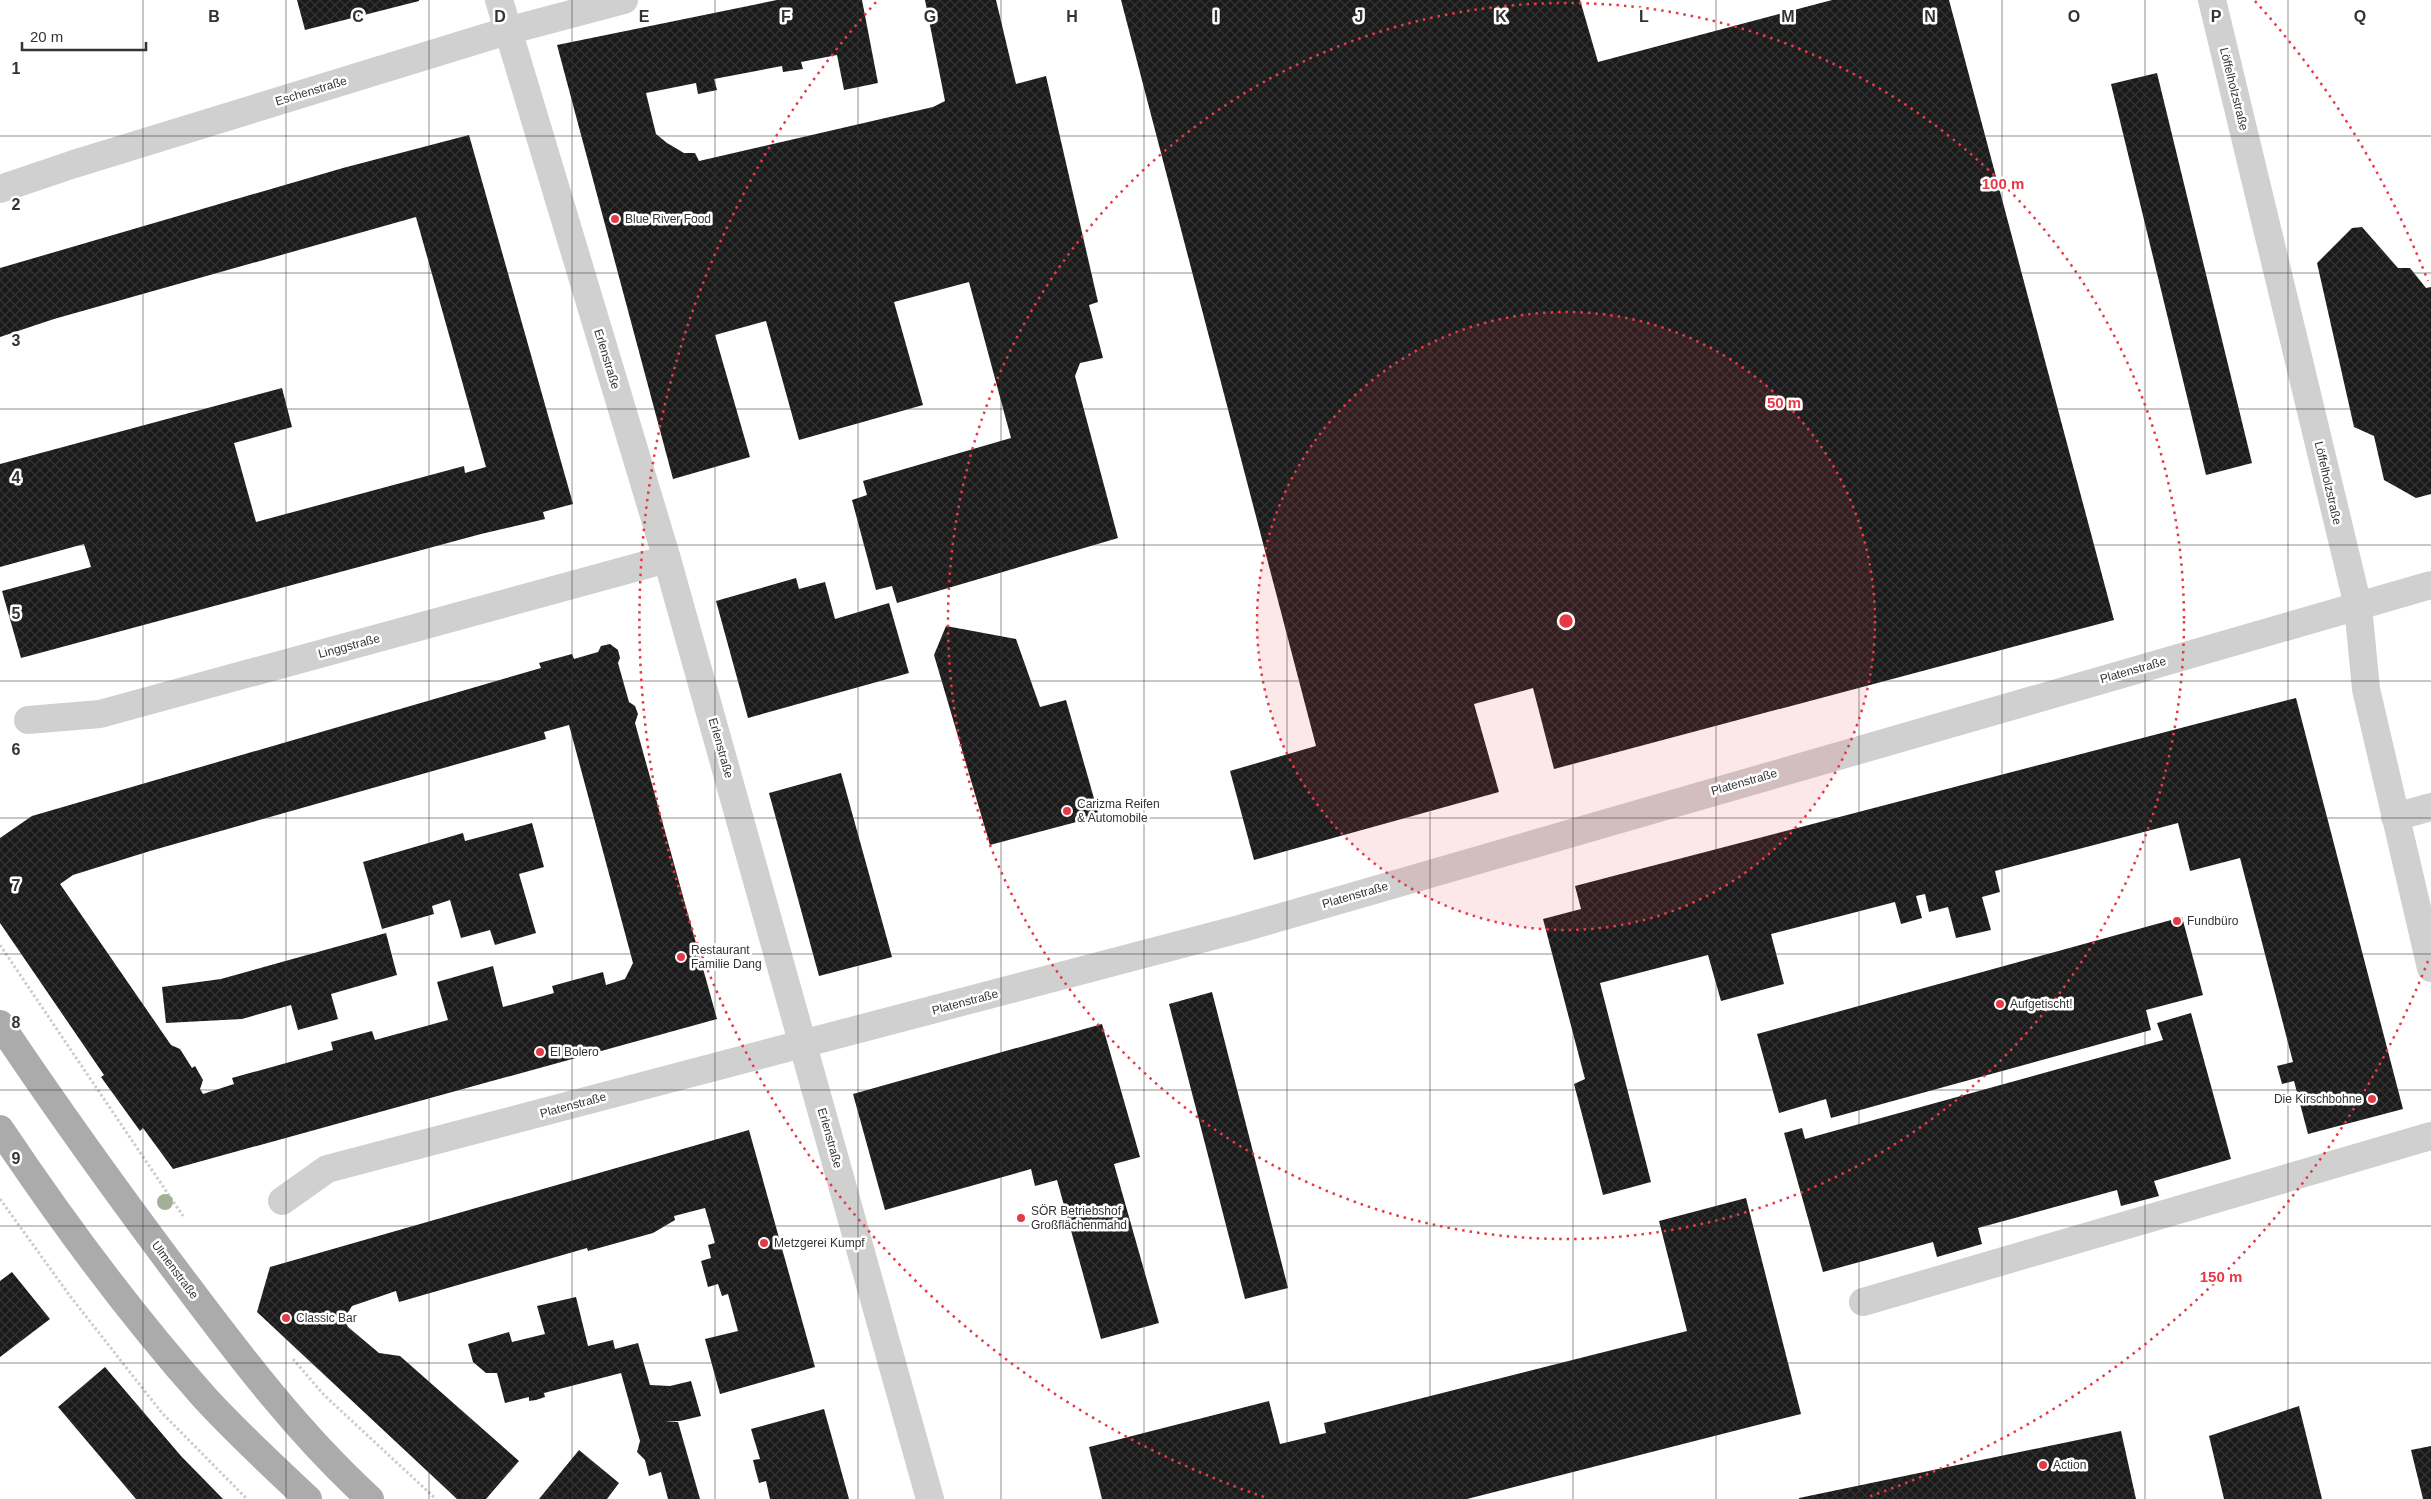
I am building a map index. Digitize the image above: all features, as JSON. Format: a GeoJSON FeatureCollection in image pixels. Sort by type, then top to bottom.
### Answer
{"type":"FeatureCollection","features":[{"type":"Feature","properties":{"kind":"main road","name":"Ulmenstraße"},"geometry":{"type":"LineString","coordinates":[[0,1024],[82,1143],[221,1331],[301,1429],[370,1499]]}},
{"type":"Feature","properties":{"kind":"main road"},"geometry":{"type":"LineString","coordinates":[[0,1129],[107,1279],[183,1373],[229,1423],[308,1499]]}},
{"type":"Feature","properties":{"kind":"street","name":"Erlenstraße"},"geometry":{"type":"LineString","coordinates":[[499,0],[667,559],[930,1499]]}},
{"type":"Feature","properties":{"kind":"street","name":"Eschenstraße"},"geometry":{"type":"LineString","coordinates":[[0,189],[74,164],[507,31],[624,0]]}},
{"type":"Feature","properties":{"kind":"street","name":"Löffelholzstraße"},"geometry":{"type":"LineString","coordinates":[[2212,0],[2358,606],[2366,689],[2431,968]]}},
{"type":"Feature","properties":{"kind":"street","name":"Linggstraße"},"geometry":{"type":"LineString","coordinates":[[28,720],[100,714],[667,559]]}},
{"type":"Feature","properties":{"kind":"street","name":"Platenstraße"},"geometry":{"type":"LineString","coordinates":[[282,1201],[327,1169],[804,1045],[1252,925],[2431,585]]}},
{"type":"Feature","properties":{"kind":"street"},"geometry":{"type":"LineString","coordinates":[[2395,817],[2431,807]]}},
{"type":"Feature","properties":{"kind":"street"},"geometry":{"type":"LineString","coordinates":[[1863,1302],[2431,1136]]}},
{"type":"Feature","properties":{"kind":"path"},"geometry":{"type":"LineString","coordinates":[[0,945],[188,1224]]}},
{"type":"Feature","properties":{"kind":"path"},"geometry":{"type":"LineString","coordinates":[[292,1359],[324,1395],[436,1499]]}},
{"type":"Feature","properties":{"kind":"building"},"geometry":{"type":"Polygon","coordinates":[[[297,0],[419,0],[419,1],[305,30],[297,0]]]}},
{"type":"Feature","properties":{"kind":"building"},"geometry":{"type":"Polygon","coordinates":[[[777,0],[862,0],[878,83],[844,90],[837,55],[801,62],[803,69],[783,72],[782,66],[714,79],[717,90],[698,94],[696,83],[646,93],[656,134],[684,153],[695,153],[699,161],[933,107],[945,101],[925,0],[996,0],[1016,84],[1046,76],[1098,302],[1089,305],[1103,358],[1080,363],[1075,376],[1118,538],[897,603],[892,586],[876,590],[852,500],[867,495],[863,481],[1011,438],[969,282],[894,302],[923,405],[799,440],[766,321],[715,335],[750,457],[673,479],[557,45],[777,0]]]}},
{"type":"Feature","properties":{"kind":"building"},"geometry":{"type":"Polygon","coordinates":[[[1121,0],[1580,0],[1598,62],[1832,0],[1949,0],[2114,620],[1554,769],[1533,688],[1474,704],[1499,792],[1254,860],[1230,771],[1316,746],[1121,0]]]}},
{"type":"Feature","properties":{"kind":"building"},"geometry":{"type":"Polygon","coordinates":[[[2157,73],[2252,463],[2206,475],[2111,84],[2157,73]]]}},
{"type":"Feature","properties":{"kind":"building"},"geometry":{"type":"Polygon","coordinates":[[[469,135],[573,504],[543,512],[545,519],[481,534],[21,658],[2,591],[91,567],[84,544],[0,567],[0,464],[282,388],[292,427],[234,443],[256,522],[464,466],[465,473],[486,467],[416,217],[54,319],[0,337],[0,268],[343,168],[469,135]]]}},
{"type":"Feature","properties":{"kind":"building"},"geometry":{"type":"Polygon","coordinates":[[[2362,227],[2398,268],[2410,268],[2426,288],[2431,287],[2431,494],[2416,498],[2384,480],[2374,436],[2354,427],[2317,263],[2352,228],[2362,227]]]}},
{"type":"Feature","properties":{"kind":"building"},"geometry":{"type":"Polygon","coordinates":[[[796,578],[799,589],[825,582],[835,619],[889,603],[909,673],[748,718],[716,601],[796,578]]]}},
{"type":"Feature","properties":{"kind":"building"},"geometry":{"type":"Polygon","coordinates":[[[946,626],[1016,639],[1040,707],[1066,700],[1099,816],[990,845],[934,655],[946,626]]]}},
{"type":"Feature","properties":{"kind":"building"},"geometry":{"type":"Polygon","coordinates":[[[610,644],[618,650],[620,658],[618,663],[629,702],[635,706],[638,714],[635,723],[717,1019],[173,1169],[143,1128],[140,1131],[101,1077],[104,1075],[0,923],[0,838],[32,816],[541,668],[539,663],[572,654],[574,659],[598,652],[601,646],[610,644]],[[569,725],[544,732],[546,739],[150,851],[73,875],[60,884],[171,1045],[180,1049],[192,1068],[195,1066],[203,1080],[200,1089],[203,1094],[234,1084],[232,1078],[333,1050],[331,1042],[372,1031],[375,1040],[448,1020],[437,982],[493,966],[503,1007],[554,993],[552,986],[603,972],[606,985],[625,979],[633,963],[569,725]]]}},
{"type":"Feature","properties":{"kind":"building"},"geometry":{"type":"Polygon","coordinates":[[[2296,698],[2403,1109],[2308,1134],[2294,1081],[2282,1084],[2277,1066],[2293,1062],[2240,858],[2190,871],[2178,823],[1995,871],[2000,892],[1982,897],[1991,930],[1956,938],[1948,907],[1929,912],[1925,894],[1916,896],[1922,918],[1901,924],[1895,902],[1771,934],[1784,984],[1721,1001],[1708,955],[1600,983],[1651,1182],[1603,1195],[1574,1084],[1585,1079],[1543,919],[1581,909],[1575,886],[2296,698]]]}},
{"type":"Feature","properties":{"kind":"building"},"geometry":{"type":"Polygon","coordinates":[[[841,773],[892,957],[819,976],[769,793],[841,773]]]}},
{"type":"Feature","properties":{"kind":"building"},"geometry":{"type":"Polygon","coordinates":[[[532,823],[544,867],[519,874],[536,933],[495,945],[490,930],[461,938],[450,900],[432,906],[434,914],[382,929],[363,862],[463,833],[465,841],[532,823]]]}},
{"type":"Feature","properties":{"kind":"building"},"geometry":{"type":"Polygon","coordinates":[[[2182,917],[2203,995],[2146,1010],[2151,1030],[1831,1118],[1826,1099],[1779,1113],[1757,1034],[2182,917]]]}},
{"type":"Feature","properties":{"kind":"building"},"geometry":{"type":"Polygon","coordinates":[[[386,933],[397,975],[331,994],[338,1019],[298,1030],[291,1005],[242,1019],[166,1023],[162,987],[221,979],[386,933]]]}},
{"type":"Feature","properties":{"kind":"building"},"geometry":{"type":"Polygon","coordinates":[[[1212,992],[1288,1288],[1245,1299],[1169,1004],[1212,992]]]}},
{"type":"Feature","properties":{"kind":"building"},"geometry":{"type":"Polygon","coordinates":[[[2191,1013],[2231,1159],[2154,1181],[2159,1196],[2121,1206],[2117,1190],[1978,1228],[1982,1244],[1937,1257],[1933,1242],[1823,1272],[1784,1133],[1802,1128],[1805,1139],[2163,1040],[2157,1023],[2191,1013]]]}},
{"type":"Feature","properties":{"kind":"building"},"geometry":{"type":"Polygon","coordinates":[[[1102,1024],[1140,1157],[1114,1164],[1159,1323],[1101,1339],[1057,1180],[1035,1186],[1031,1169],[885,1210],[853,1094],[1102,1024]]]}},
{"type":"Feature","properties":{"kind":"building"},"geometry":{"type":"Polygon","coordinates":[[[749,1130],[815,1367],[720,1394],[705,1339],[738,1331],[728,1294],[722,1296],[718,1284],[708,1287],[701,1261],[711,1258],[708,1245],[715,1243],[705,1208],[674,1216],[675,1220],[653,1233],[588,1251],[587,1248],[399,1302],[396,1291],[352,1306],[344,1319],[348,1327],[379,1353],[400,1356],[519,1461],[486,1499],[457,1499],[257,1312],[270,1267],[749,1130]]]}},
{"type":"Feature","properties":{"kind":"building"},"geometry":{"type":"Polygon","coordinates":[[[1746,1198],[1801,1414],[1467,1499],[1102,1499],[1089,1447],[1269,1401],[1280,1444],[1326,1433],[1324,1423],[1687,1331],[1659,1221],[1746,1198]]]}},
{"type":"Feature","properties":{"kind":"building"},"geometry":{"type":"Polygon","coordinates":[[[12,1272],[50,1319],[0,1357],[0,1281],[12,1272]]]}},
{"type":"Feature","properties":{"kind":"building"},"geometry":{"type":"Polygon","coordinates":[[[576,1297],[588,1346],[613,1340],[615,1349],[638,1343],[650,1385],[670,1386],[691,1381],[701,1416],[680,1421],[664,1421],[678,1422],[700,1499],[668,1499],[661,1472],[649,1476],[645,1460],[637,1452],[640,1441],[621,1373],[544,1393],[545,1397],[536,1400],[529,1401],[529,1397],[505,1403],[497,1373],[486,1373],[473,1362],[468,1344],[509,1332],[512,1342],[545,1334],[537,1306],[576,1297]]]}},
{"type":"Feature","properties":{"kind":"building"},"geometry":{"type":"Polygon","coordinates":[[[105,1367],[181,1456],[223,1499],[136,1499],[58,1407],[105,1367]]]}},
{"type":"Feature","properties":{"kind":"building"},"geometry":{"type":"Polygon","coordinates":[[[2299,1406],[2322,1499],[2224,1499],[2209,1436],[2299,1406]]]}},
{"type":"Feature","properties":{"kind":"building"},"geometry":{"type":"Polygon","coordinates":[[[824,1409],[849,1499],[770,1499],[766,1481],[759,1483],[756,1472],[753,1460],[760,1459],[751,1429],[824,1409]]]}},
{"type":"Feature","properties":{"kind":"building","name":"Action"},"geometry":{"type":"Polygon","coordinates":[[[2121,1431],[2136,1499],[1799,1499],[1799,1498],[2121,1431]]]}},
{"type":"Feature","properties":{"kind":"building"},"geometry":{"type":"Polygon","coordinates":[[[2431,1446],[2431,1499],[2423,1499],[2411,1450],[2431,1446]]]}},
{"type":"Feature","properties":{"kind":"building"},"geometry":{"type":"Polygon","coordinates":[[[579,1450],[619,1483],[607,1499],[539,1499],[579,1450]]]}},
{"type":"Feature","properties":{"kind":"place","name":"Blue River Food"},"geometry":{"type":"Point","coordinates":[615,219]}},
{"type":"Feature","properties":{"kind":"place","name":"Carizma Reifen & Automobile"},"geometry":{"type":"Point","coordinates":[1067,811]}},
{"type":"Feature","properties":{"kind":"place","name":"Fundbüro"},"geometry":{"type":"Point","coordinates":[2177,921]}},
{"type":"Feature","properties":{"kind":"place","name":"Restaurant Familie Dang"},"geometry":{"type":"Point","coordinates":[681,957]}},
{"type":"Feature","properties":{"kind":"place","name":"Aufgetischt!"},"geometry":{"type":"Point","coordinates":[2000,1004]}},
{"type":"Feature","properties":{"kind":"place","name":"El Bolero"},"geometry":{"type":"Point","coordinates":[540,1052]}},
{"type":"Feature","properties":{"kind":"place","name":"Die Kirschbohne"},"geometry":{"type":"Point","coordinates":[2372,1099]}},
{"type":"Feature","properties":{"kind":"place","name":"SÖR Betriebshof Großflächenmahd"},"geometry":{"type":"Point","coordinates":[1021,1218]}},
{"type":"Feature","properties":{"kind":"place","name":"Metzgerei Kumpf"},"geometry":{"type":"Point","coordinates":[764,1243]}},
{"type":"Feature","properties":{"kind":"place","name":"Classic Bar"},"geometry":{"type":"Point","coordinates":[286,1318]}},
{"type":"Feature","properties":{"kind":"place","name":"Action"},"geometry":{"type":"Point","coordinates":[2043,1465]}}]}
